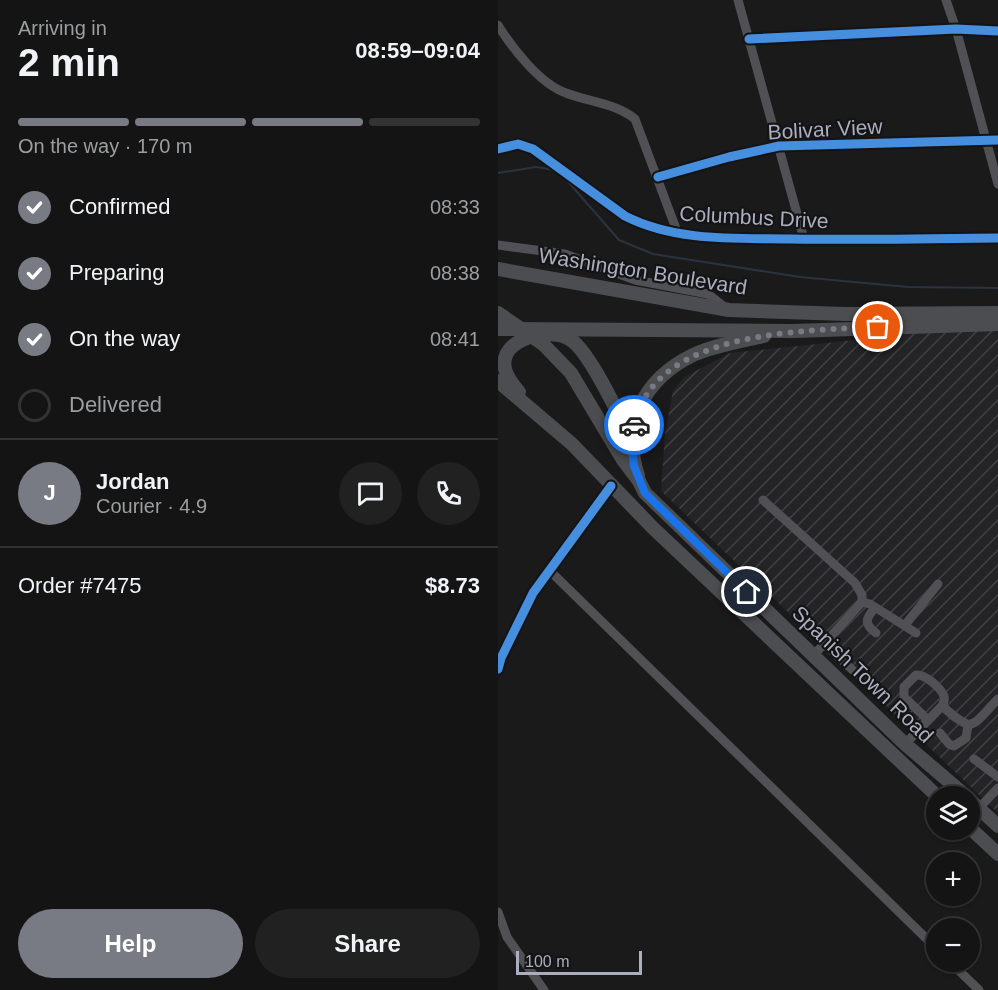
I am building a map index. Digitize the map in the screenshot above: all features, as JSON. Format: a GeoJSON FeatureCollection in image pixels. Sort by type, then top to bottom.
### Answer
{"type":"FeatureCollection","features":[{"type":"Feature","properties":{"kind":"highway","name":"Washington Boulevard"},"geometry":{"type":"LineString","coordinates":[[498,269],[729,310],[845,314],[998,313]]}},
{"type":"Feature","properties":{"kind":"highway","name":"Spanish Town Road"},"geometry":{"type":"LineString","coordinates":[[498,313],[543,344],[571,373],[645,493],[950,786]]}},
{"type":"Feature","properties":{"kind":"highway","name":"Washington Boulevard"},"geometry":{"type":"LineString","coordinates":[[498,329],[794,331],[998,324]]}},
{"type":"Feature","properties":{"kind":"highway"},"geometry":{"type":"LineString","coordinates":[[639,481],[634,466],[632,442],[634,424],[642,400],[653,383],[694,355],[730,344],[794,331]]}},
{"type":"Feature","properties":{"kind":"highway"},"geometry":{"type":"LineString","coordinates":[[538,414],[510,381],[504,368],[505,360],[517,342],[538,334],[556,334],[572,340],[585,356],[602,383],[632,442]]}},
{"type":"Feature","properties":{"kind":"highway","name":"Spanish Town Road"},"geometry":{"type":"LineString","coordinates":[[498,381],[572,444],[611,486],[927,786]]}},
{"type":"Feature","properties":{"kind":"highway"},"geometry":{"type":"LineString","coordinates":[[808,673],[817,660]]}},
{"type":"Feature","properties":{"kind":"highway","name":"Spanish Town Road"},"geometry":{"type":"LineString","coordinates":[[980,812],[998,826]]}},
{"type":"Feature","properties":{"kind":"highway"},"geometry":{"type":"LineString","coordinates":[[980,837],[998,854]]}},
{"type":"Feature","properties":{"kind":"street","name":"Columbus Drive"},"geometry":{"type":"LineString","coordinates":[[738,0],[804,239]]}},
{"type":"Feature","properties":{"kind":"street"},"geometry":{"type":"LineString","coordinates":[[946,0],[998,184]]}},
{"type":"Feature","properties":{"kind":"street"},"geometry":{"type":"LineString","coordinates":[[498,25],[534,72],[564,93],[604,104],[628,113],[635,119],[678,234]]}},
{"type":"Feature","properties":{"kind":"street"},"geometry":{"type":"LineString","coordinates":[[749,39],[956,29],[998,31]]}},
{"type":"Feature","properties":{"kind":"street","name":"Bolivar View"},"geometry":{"type":"LineString","coordinates":[[658,177],[779,146],[998,140]]}},
{"type":"Feature","properties":{"kind":"street","name":"Columbus Drive"},"geometry":{"type":"LineString","coordinates":[[498,149],[518,144],[533,149],[625,216],[640,224],[678,234],[728,238],[804,239],[998,238]]}},
{"type":"Feature","properties":{"kind":"street"},"geometry":{"type":"LineString","coordinates":[[498,245],[565,254],[634,280],[708,294],[729,310]]}},
{"type":"Feature","properties":{"kind":"street"},"geometry":{"type":"LineString","coordinates":[[498,669],[501,658],[533,593],[611,486]]}},
{"type":"Feature","properties":{"kind":"street"},"geometry":{"type":"LineString","coordinates":[[763,500],[855,582],[862,602]]}},
{"type":"Feature","properties":{"kind":"street"},"geometry":{"type":"LineString","coordinates":[[550,571],[926,938]]}},
{"type":"Feature","properties":{"kind":"street"},"geometry":{"type":"LineString","coordinates":[[905,625],[938,584]]}},
{"type":"Feature","properties":{"kind":"street"},"geometry":{"type":"LineString","coordinates":[[817,660],[824,644],[862,602]]}},
{"type":"Feature","properties":{"kind":"street"},"geometry":{"type":"LineString","coordinates":[[862,602],[916,633]]}},
{"type":"Feature","properties":{"kind":"street"},"geometry":{"type":"LineString","coordinates":[[875,608],[866,617],[866,621],[876,633]]}},
{"type":"Feature","properties":{"kind":"street"},"geometry":{"type":"LineString","coordinates":[[824,644],[857,674]]}},
{"type":"Feature","properties":{"kind":"street"},"geometry":{"type":"LineString","coordinates":[[905,744],[942,706],[945,700],[925,676],[916,675],[904,687],[904,698],[928,720]]}},
{"type":"Feature","properties":{"kind":"street"},"geometry":{"type":"LineString","coordinates":[[942,706],[962,724],[968,725],[975,723],[998,699]]}},
{"type":"Feature","properties":{"kind":"street"},"geometry":{"type":"LineString","coordinates":[[940,734],[954,746],[966,738],[968,725]]}},
{"type":"Feature","properties":{"kind":"street"},"geometry":{"type":"LineString","coordinates":[[974,759],[998,777]]}},
{"type":"Feature","properties":{"kind":"street"},"geometry":{"type":"LineString","coordinates":[[980,799],[998,788]]}},
{"type":"Feature","properties":{"kind":"street"},"geometry":{"type":"LineString","coordinates":[[498,912],[507,937],[544,990]]}},
{"type":"Feature","properties":{"kind":"street"},"geometry":{"type":"LineString","coordinates":[[960,972],[979,990]]}},
{"type":"Feature","properties":{"kind":"shaded area"},"geometry":{"type":"Polygon","coordinates":[[[998,325],[998,813],[980,796],[980,786],[970,786],[661,491],[665,434],[673,391],[684,377],[730,353],[998,325]]]}},
{"type":"Feature","properties":{"kind":"waterway"},"geometry":{"type":"LineString","coordinates":[[498,173],[536,167],[555,170]]}},
{"type":"Feature","properties":{"kind":"waterway"},"geometry":{"type":"LineString","coordinates":[[564,177],[619,240],[653,254],[800,277],[908,287],[998,288]]}},
{"type":"Feature","properties":{"kind":"cycle path"},"geometry":{"type":"LineString","coordinates":[[749,39],[956,29],[998,31]]}},
{"type":"Feature","properties":{"kind":"cycle path"},"geometry":{"type":"LineString","coordinates":[[658,177],[779,146],[998,140]]}},
{"type":"Feature","properties":{"kind":"cycle path"},"geometry":{"type":"LineString","coordinates":[[498,149],[518,144],[533,149],[625,216],[645,224],[685,234],[749,239],[998,238]]}},
{"type":"Feature","properties":{"kind":"cycle path"},"geometry":{"type":"LineString","coordinates":[[498,669],[501,658],[533,593],[611,486]]}},
{"type":"Feature","properties":{"kind":"way so far"},"geometry":{"type":"LineString","coordinates":[[634,425],[642,400],[653,383],[694,355],[730,344],[794,331],[878,327]]}},
{"type":"Feature","properties":{"kind":"route"},"geometry":{"type":"LineString","coordinates":[[634,425],[632,448],[634,466],[645,493],[747,592]]}}]}
